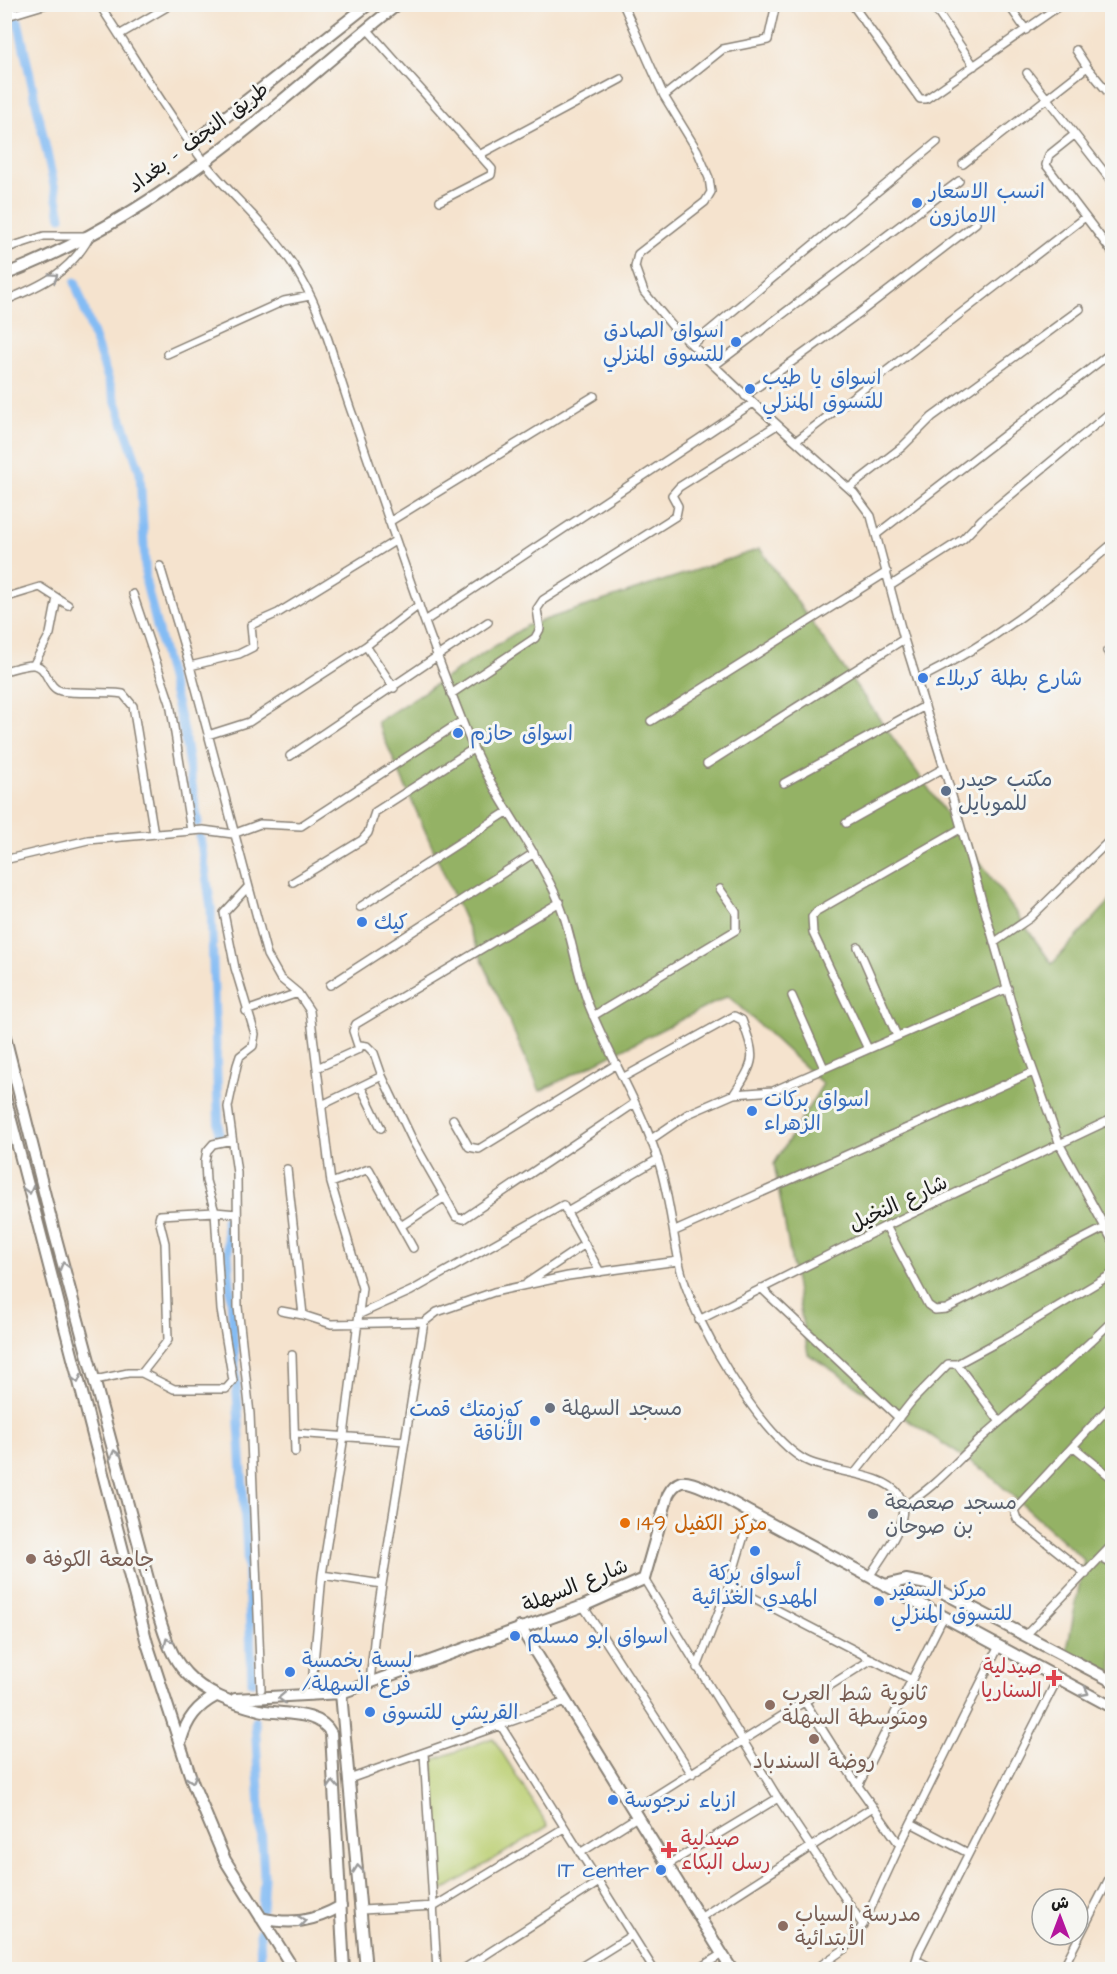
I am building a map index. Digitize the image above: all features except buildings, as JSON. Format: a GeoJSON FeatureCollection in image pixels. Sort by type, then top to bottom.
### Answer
{"type":"FeatureCollection","features":[{"type":"Feature","properties":{"kind":"main road"},"geometry":{"type":"LineString","coordinates":[[192,144],[369,4]]}},
{"type":"Feature","properties":{"kind":"main road","name":"طريق النجف - بغداد"},"geometry":{"type":"LineString","coordinates":[[4,275],[90,236],[205,162],[398,4]]}},
{"type":"Feature","properties":{"kind":"main road"},"geometry":{"type":"LineString","coordinates":[[4,1033],[94,1380],[164,1633],[184,1671],[202,1689],[258,1709],[309,1717],[327,1725],[331,1733],[344,1970]]}},
{"type":"Feature","properties":{"kind":"main road"},"geometry":{"type":"LineString","coordinates":[[4,1093],[147,1643],[194,1784],[225,1860],[294,1970]]}},
{"type":"Feature","properties":{"kind":"main road","name":"شارع السهلة"},"geometry":{"type":"LineString","coordinates":[[222,1697],[311,1696],[341,1693],[583,1606],[644,1579],[668,1495],[675,1485],[686,1482],[696,1484],[752,1513],[1113,1707]]}},
{"type":"Feature","properties":{"kind":"main road"},"geometry":{"type":"LineString","coordinates":[[885,1586],[906,1580],[927,1584],[1113,1681]]}},
{"type":"Feature","properties":{"kind":"main road"},"geometry":{"type":"LineString","coordinates":[[520,1627],[732,1970]]}},
{"type":"Feature","properties":{"kind":"main road"},"geometry":{"type":"LineString","coordinates":[[341,1693],[366,1970]]}},
{"type":"Feature","properties":{"kind":"main road"},"geometry":{"type":"LineString","coordinates":[[181,1740],[184,1729],[197,1709],[222,1697]]}},
{"type":"Feature","properties":{"kind":"main road"},"geometry":{"type":"LineString","coordinates":[[261,1918],[281,1923],[302,1922],[322,1917],[340,1906]]}},
{"type":"Feature","properties":{"kind":"street"},"geometry":{"type":"LineString","coordinates":[[9,4],[8,15],[47,4]]}},
{"type":"Feature","properties":{"kind":"street"},"geometry":{"type":"LineString","coordinates":[[99,4],[205,162],[287,255],[322,321],[395,541],[473,749],[560,902],[583,988],[593,1016],[624,1077],[658,1159],[675,1231],[678,1261],[685,1289],[699,1320],[755,1411],[771,1432],[806,1460],[834,1472],[855,1473],[891,1487],[899,1494],[903,1506],[902,1520],[869,1577]]}},
{"type":"Feature","properties":{"kind":"street"},"geometry":{"type":"LineString","coordinates":[[119,35],[172,4]]}},
{"type":"Feature","properties":{"kind":"street"},"geometry":{"type":"LineString","coordinates":[[624,4],[664,96],[697,150],[709,178],[711,192],[705,202],[638,254],[635,267],[644,292],[692,345],[745,396],[849,488],[871,516],[904,639],[945,768],[960,829],[1033,1072],[1060,1145],[1113,1240]]}},
{"type":"Feature","properties":{"kind":"street"},"geometry":{"type":"LineString","coordinates":[[664,96],[723,50],[768,40],[776,4]]}},
{"type":"Feature","properties":{"kind":"street"},"geometry":{"type":"LineString","coordinates":[[852,4],[920,99],[926,99],[1062,4]]}},
{"type":"Feature","properties":{"kind":"street"},"geometry":{"type":"LineString","coordinates":[[932,4],[974,66]]}},
{"type":"Feature","properties":{"kind":"street"},"geometry":{"type":"LineString","coordinates":[[1008,4],[1026,30]]}},
{"type":"Feature","properties":{"kind":"street"},"geometry":{"type":"LineString","coordinates":[[367,29],[492,169],[492,174],[440,201]]}},
{"type":"Feature","properties":{"kind":"street"},"geometry":{"type":"LineString","coordinates":[[1076,50],[1087,67],[1113,96]]}},
{"type":"Feature","properties":{"kind":"street"},"geometry":{"type":"LineString","coordinates":[[963,164],[1087,67]]}},
{"type":"Feature","properties":{"kind":"street"},"geometry":{"type":"LineString","coordinates":[[1027,73],[1113,182]]}},
{"type":"Feature","properties":{"kind":"street"},"geometry":{"type":"LineString","coordinates":[[479,155],[621,79]]}},
{"type":"Feature","properties":{"kind":"street"},"geometry":{"type":"LineString","coordinates":[[1074,135],[1049,155],[1046,165],[1113,252]]}},
{"type":"Feature","properties":{"kind":"street"},"geometry":{"type":"LineString","coordinates":[[692,345],[937,142]]}},
{"type":"Feature","properties":{"kind":"street"},"geometry":{"type":"LineString","coordinates":[[714,366],[959,181]]}},
{"type":"Feature","properties":{"kind":"street"},"geometry":{"type":"LineString","coordinates":[[796,441],[1085,217]]}},
{"type":"Feature","properties":{"kind":"street"},"geometry":{"type":"LineString","coordinates":[[745,396],[858,314],[976,223]]}},
{"type":"Feature","properties":{"kind":"street"},"geometry":{"type":"LineString","coordinates":[[4,249],[44,236],[90,236]]}},
{"type":"Feature","properties":{"kind":"street"},"geometry":{"type":"LineString","coordinates":[[4,301],[42,285],[61,273],[78,256],[90,236]]}},
{"type":"Feature","properties":{"kind":"street"},"geometry":{"type":"LineString","coordinates":[[167,354],[284,301],[310,296]]}},
{"type":"Feature","properties":{"kind":"street"},"geometry":{"type":"LineString","coordinates":[[849,488],[902,447],[932,417],[1080,309]]}},
{"type":"Feature","properties":{"kind":"street"},"geometry":{"type":"LineString","coordinates":[[877,534],[1113,352]]}},
{"type":"Feature","properties":{"kind":"street"},"geometry":{"type":"LineString","coordinates":[[389,522],[594,396]]}},
{"type":"Feature","properties":{"kind":"street"},"geometry":{"type":"LineString","coordinates":[[425,621],[753,403]]}},
{"type":"Feature","properties":{"kind":"street"},"geometry":{"type":"LineString","coordinates":[[890,586],[963,540],[982,519],[1113,411]]}},
{"type":"Feature","properties":{"kind":"street"},"geometry":{"type":"LineString","coordinates":[[452,694],[535,638],[540,629],[537,609],[543,600],[676,516],[678,506],[672,495],[679,487],[777,425]]}},
{"type":"Feature","properties":{"kind":"street"},"geometry":{"type":"LineString","coordinates":[[190,666],[239,654],[253,647],[251,625],[278,614],[395,541]]}},
{"type":"Feature","properties":{"kind":"street"},"geometry":{"type":"LineString","coordinates":[[917,680],[969,653],[1014,624],[1113,544]]}},
{"type":"Feature","properties":{"kind":"street"},"geometry":{"type":"LineString","coordinates":[[160,566],[190,666],[247,888],[267,955],[280,978],[298,993],[310,1011],[332,1183],[362,1288],[360,1325],[322,1575],[311,1696]]}},
{"type":"Feature","properties":{"kind":"street"},"geometry":{"type":"LineString","coordinates":[[651,721],[887,572]]}},
{"type":"Feature","properties":{"kind":"street"},"geometry":{"type":"LineString","coordinates":[[4,598],[40,587],[68,605]]}},
{"type":"Feature","properties":{"kind":"street"},"geometry":{"type":"LineString","coordinates":[[133,594],[148,644],[170,703],[191,831]]}},
{"type":"Feature","properties":{"kind":"street"},"geometry":{"type":"LineString","coordinates":[[34,664],[50,634],[57,598]]}},
{"type":"Feature","properties":{"kind":"street"},"geometry":{"type":"LineString","coordinates":[[208,735],[249,722],[366,646],[419,605]]}},
{"type":"Feature","properties":{"kind":"street"},"geometry":{"type":"LineString","coordinates":[[290,756],[394,688],[488,622]]}},
{"type":"Feature","properties":{"kind":"street"},"geometry":{"type":"LineString","coordinates":[[707,764],[904,639]]}},
{"type":"Feature","properties":{"kind":"street"},"geometry":{"type":"LineString","coordinates":[[366,646],[394,688]]}},
{"type":"Feature","properties":{"kind":"street"},"geometry":{"type":"LineString","coordinates":[[4,671],[34,664],[44,669],[52,686],[60,691],[99,691],[123,694],[132,706],[154,834]]}},
{"type":"Feature","properties":{"kind":"street"},"geometry":{"type":"LineString","coordinates":[[784,783],[925,706]]}},
{"type":"Feature","properties":{"kind":"street"},"geometry":{"type":"LineString","coordinates":[[4,860],[87,840],[191,831],[233,834],[260,824],[301,826],[462,721]]}},
{"type":"Feature","properties":{"kind":"street"},"geometry":{"type":"LineString","coordinates":[[293,882],[362,840],[368,833],[375,812],[473,749]]}},
{"type":"Feature","properties":{"kind":"street"},"geometry":{"type":"LineString","coordinates":[[846,823],[945,768]]}},
{"type":"Feature","properties":{"kind":"street"},"geometry":{"type":"LineString","coordinates":[[360,907],[507,812]]}},
{"type":"Feature","properties":{"kind":"street"},"geometry":{"type":"LineString","coordinates":[[868,1049],[813,933],[812,917],[817,911],[960,829]]}},
{"type":"Feature","properties":{"kind":"street"},"geometry":{"type":"LineString","coordinates":[[995,942],[1030,918],[1113,838]]}},
{"type":"Feature","properties":{"kind":"street"},"geometry":{"type":"LineString","coordinates":[[330,984],[534,853]]}},
{"type":"Feature","properties":{"kind":"street"},"geometry":{"type":"LineString","coordinates":[[247,888],[224,913],[229,944],[246,1011],[255,1034],[253,1046],[240,1056],[228,1107],[237,1173],[238,1307],[250,1414],[261,1689]]}},
{"type":"Feature","properties":{"kind":"street"},"geometry":{"type":"LineString","coordinates":[[593,1016],[736,930],[736,912],[720,889]]}},
{"type":"Feature","properties":{"kind":"street"},"geometry":{"type":"LineString","coordinates":[[360,1045],[353,1032],[356,1024],[560,902]]}},
{"type":"Feature","properties":{"kind":"street"},"geometry":{"type":"LineString","coordinates":[[858,946],[897,1036]]}},
{"type":"Feature","properties":{"kind":"street"},"geometry":{"type":"LineString","coordinates":[[650,1140],[688,1114],[734,1094],[773,1091],[1008,988]]}},
{"type":"Feature","properties":{"kind":"street"},"geometry":{"type":"LineString","coordinates":[[246,1011],[298,993]]}},
{"type":"Feature","properties":{"kind":"street"},"geometry":{"type":"LineString","coordinates":[[792,996],[824,1068]]}},
{"type":"Feature","properties":{"kind":"street"},"geometry":{"type":"LineString","coordinates":[[624,1077],[734,1016],[742,1020],[753,1049],[752,1067],[734,1094]]}},
{"type":"Feature","properties":{"kind":"street"},"geometry":{"type":"LineString","coordinates":[[317,1068],[357,1052],[360,1045]]}},
{"type":"Feature","properties":{"kind":"street"},"geometry":{"type":"LineString","coordinates":[[360,1045],[367,1046],[374,1053],[382,1076],[413,1141],[456,1217],[463,1219],[634,1103]]}},
{"type":"Feature","properties":{"kind":"street"},"geometry":{"type":"LineString","coordinates":[[453,1119],[469,1147],[479,1149],[617,1064]]}},
{"type":"Feature","properties":{"kind":"street"},"geometry":{"type":"LineString","coordinates":[[675,1231],[1033,1072]]}},
{"type":"Feature","properties":{"kind":"street"},"geometry":{"type":"LineString","coordinates":[[322,1105],[382,1076]]}},
{"type":"Feature","properties":{"kind":"street"},"geometry":{"type":"LineString","coordinates":[[361,1087],[381,1128]]}},
{"type":"Feature","properties":{"kind":"street","name":"شارع النخيل"},"geometry":{"type":"LineString","coordinates":[[699,1320],[886,1226],[1113,1119]]}},
{"type":"Feature","properties":{"kind":"street"},"geometry":{"type":"LineString","coordinates":[[94,1380],[129,1372],[142,1373],[174,1389],[185,1391],[226,1389],[233,1381],[221,1310],[215,1212],[206,1181],[207,1150],[213,1144],[232,1140]]}},
{"type":"Feature","properties":{"kind":"street"},"geometry":{"type":"LineString","coordinates":[[567,1212],[658,1159]]}},
{"type":"Feature","properties":{"kind":"street"},"geometry":{"type":"LineString","coordinates":[[287,1169],[303,1315]]}},
{"type":"Feature","properties":{"kind":"street"},"geometry":{"type":"LineString","coordinates":[[332,1183],[369,1169],[412,1248]]}},
{"type":"Feature","properties":{"kind":"street"},"geometry":{"type":"LineString","coordinates":[[400,1226],[445,1197]]}},
{"type":"Feature","properties":{"kind":"street"},"geometry":{"type":"LineString","coordinates":[[360,1314],[411,1291],[562,1205],[600,1272]]}},
{"type":"Feature","properties":{"kind":"street"},"geometry":{"type":"LineString","coordinates":[[142,1373],[164,1347],[169,1334],[165,1243],[160,1215],[215,1212],[237,1214]]}},
{"type":"Feature","properties":{"kind":"street"},"geometry":{"type":"LineString","coordinates":[[886,1226],[928,1305],[935,1310],[946,1309],[1106,1227]]}},
{"type":"Feature","properties":{"kind":"street"},"geometry":{"type":"LineString","coordinates":[[523,1285],[585,1244]]}},
{"type":"Feature","properties":{"kind":"street"},"geometry":{"type":"LineString","coordinates":[[281,1311],[331,1324],[424,1322],[437,1312],[461,1302],[523,1285],[678,1261]]}},
{"type":"Feature","properties":{"kind":"street"},"geometry":{"type":"LineString","coordinates":[[855,1473],[899,1418],[948,1364],[957,1364],[1113,1274]]}},
{"type":"Feature","properties":{"kind":"street"},"geometry":{"type":"LineString","coordinates":[[761,1288],[825,1351],[899,1418]]}},
{"type":"Feature","properties":{"kind":"street"},"geometry":{"type":"LineString","coordinates":[[903,1506],[923,1495],[944,1477],[1000,1422],[1113,1321]]}},
{"type":"Feature","properties":{"kind":"street"},"geometry":{"type":"LineString","coordinates":[[370,1682],[382,1584],[424,1322]]}},
{"type":"Feature","properties":{"kind":"street"},"geometry":{"type":"LineString","coordinates":[[292,1355],[296,1452]]}},
{"type":"Feature","properties":{"kind":"street"},"geometry":{"type":"LineString","coordinates":[[957,1364],[1000,1422]]}},
{"type":"Feature","properties":{"kind":"street"},"geometry":{"type":"LineString","coordinates":[[1086,1574],[1017,1519],[1014,1510],[1113,1404]]}},
{"type":"Feature","properties":{"kind":"street"},"geometry":{"type":"LineString","coordinates":[[295,1433],[405,1441]]}},
{"type":"Feature","properties":{"kind":"street"},"geometry":{"type":"LineString","coordinates":[[1074,1446],[1113,1478]]}},
{"type":"Feature","properties":{"kind":"street"},"geometry":{"type":"LineString","coordinates":[[697,1668],[729,1585],[752,1513]]}},
{"type":"Feature","properties":{"kind":"street"},"geometry":{"type":"LineString","coordinates":[[1026,1635],[1113,1545]]}},
{"type":"Feature","properties":{"kind":"street"},"geometry":{"type":"LineString","coordinates":[[1101,1558],[1113,1564]]}},
{"type":"Feature","properties":{"kind":"street"},"geometry":{"type":"LineString","coordinates":[[322,1575],[382,1584]]}},
{"type":"Feature","properties":{"kind":"street"},"geometry":{"type":"LineString","coordinates":[[644,1579],[778,1798],[864,1925]]}},
{"type":"Feature","properties":{"kind":"street"},"geometry":{"type":"LineString","coordinates":[[729,1585],[912,1680]]}},
{"type":"Feature","properties":{"kind":"street"},"geometry":{"type":"LineString","coordinates":[[583,1606],[692,1774]]}},
{"type":"Feature","properties":{"kind":"street"},"geometry":{"type":"LineString","coordinates":[[858,1786],[944,1616]]}},
{"type":"Feature","properties":{"kind":"street"},"geometry":{"type":"LineString","coordinates":[[814,1970],[846,1948],[864,1925],[900,1845],[999,1646]]}},
{"type":"Feature","properties":{"kind":"street"},"geometry":{"type":"LineString","coordinates":[[580,1852],[692,1774],[872,1659]]}},
{"type":"Feature","properties":{"kind":"street"},"geometry":{"type":"LineString","coordinates":[[913,1970],[918,1961],[919,1951],[1058,1678]]}},
{"type":"Feature","properties":{"kind":"street"},"geometry":{"type":"LineString","coordinates":[[349,1779],[566,1702]]}},
{"type":"Feature","properties":{"kind":"street"},"geometry":{"type":"LineString","coordinates":[[806,1702],[858,1786],[900,1845]]}},
{"type":"Feature","properties":{"kind":"street"},"geometry":{"type":"LineString","coordinates":[[501,1725],[654,1970]]}},
{"type":"Feature","properties":{"kind":"street"},"geometry":{"type":"LineString","coordinates":[[424,1753],[435,1906],[437,1970]]}},
{"type":"Feature","properties":{"kind":"street"},"geometry":{"type":"LineString","coordinates":[[667,1865],[778,1798]]}},
{"type":"Feature","properties":{"kind":"street"},"geometry":{"type":"LineString","coordinates":[[700,1918],[873,1808]]}},
{"type":"Feature","properties":{"kind":"street"},"geometry":{"type":"LineString","coordinates":[[911,1823],[968,1853]]}},
{"type":"Feature","properties":{"kind":"street"},"geometry":{"type":"LineString","coordinates":[[362,1910],[435,1906],[564,1828]]}},
{"type":"Feature","properties":{"kind":"street"},"geometry":{"type":"LineString","coordinates":[[1074,1970],[1064,1967],[1113,1873]]}},
{"type":"Feature","properties":{"kind":"street"},"geometry":{"type":"LineString","coordinates":[[462,1970],[599,1882]]}},
{"type":"Feature","properties":{"kind":"street"},"geometry":{"type":"LineString","coordinates":[[576,1970],[632,1935]]}},
{"type":"Feature","properties":{"kind":"street"},"geometry":{"type":"LineString","coordinates":[[696,1970],[722,1954]]}},
{"type":"Feature","properties":{"kind":"street"},"geometry":{"type":"LineString","coordinates":[[918,1961],[936,1970]]}},
{"type":"Feature","properties":{"kind":"green space"},"geometry":{"type":"Polygon","coordinates":[[[760,549],[1052,964],[1112,899],[1112,1677],[1066,1655],[1084,1560],[986,1472],[808,1354],[774,1164],[823,1084],[728,996],[540,1091],[377,722],[526,626],[760,549]]]}},
{"type":"Feature","properties":{"kind":"green space"},"geometry":{"type":"Polygon","coordinates":[[[493,1738],[548,1826],[439,1893],[433,1760],[493,1738]]]}},
{"type":"Feature","properties":{"kind":"waterway"},"geometry":{"type":"LineString","coordinates":[[18,21],[61,217]]}},
{"type":"Feature","properties":{"kind":"waterway"},"geometry":{"type":"LineString","coordinates":[[75,282],[140,472],[146,583],[184,734],[198,823]]}},
{"type":"Feature","properties":{"kind":"waterway"},"geometry":{"type":"LineString","coordinates":[[200,837],[211,907],[219,1135]]}},
{"type":"Feature","properties":{"kind":"waterway"},"geometry":{"type":"LineString","coordinates":[[226,1220],[247,1551],[252,1682]]}},
{"type":"Feature","properties":{"kind":"waterway"},"geometry":{"type":"LineString","coordinates":[[255,1721],[264,1877],[262,1909]]}},
{"type":"Feature","properties":{"kind":"waterway"},"geometry":{"type":"LineString","coordinates":[[260,1931],[261,1970]]}},
{"type":"Feature","properties":{"kind":"place","name":"انسب الاسعار الامازون"},"geometry":{"type":"Point","coordinates":[917,203]}},
{"type":"Feature","properties":{"kind":"place","name":"اسواق الصادق للتسوق المنزلي"},"geometry":{"type":"Point","coordinates":[736,342]}},
{"type":"Feature","properties":{"kind":"place","name":"اسواق يا طيب للتسوق المنزلي"},"geometry":{"type":"Point","coordinates":[750,389]}},
{"type":"Feature","properties":{"kind":"place","name":"شارع بطلة كربلاء"},"geometry":{"type":"Point","coordinates":[923,678]}},
{"type":"Feature","properties":{"kind":"place","name":"اسواق حازم"},"geometry":{"type":"Point","coordinates":[458,733]}},
{"type":"Feature","properties":{"kind":"place","name":"مكتب حيدر للموبايل"},"geometry":{"type":"Point","coordinates":[946,791]}},
{"type":"Feature","properties":{"kind":"place","name":"كيك"},"geometry":{"type":"Point","coordinates":[362,922]}},
{"type":"Feature","properties":{"kind":"place","name":"اسواق بركات الزهراء"},"geometry":{"type":"Point","coordinates":[752,1111]}},
{"type":"Feature","properties":{"kind":"place","name":"مسجد السهلة"},"geometry":{"type":"Point","coordinates":[550,1408]}},
{"type":"Feature","properties":{"kind":"place","name":"كوزمتك قمت الأناقة"},"geometry":{"type":"Point","coordinates":[535,1421]}},
{"type":"Feature","properties":{"kind":"place","name":"مسجد صعصعة بن صوحان"},"geometry":{"type":"Point","coordinates":[873,1514]}},
{"type":"Feature","properties":{"kind":"place","name":"مركز الكفيل 149"},"geometry":{"type":"Point","coordinates":[625,1523]}},
{"type":"Feature","properties":{"kind":"place","name":"أسواق بركة المهدي الغذائية"},"geometry":{"type":"Point","coordinates":[755,1551]}},
{"type":"Feature","properties":{"kind":"place","name":"جامعة الكوفة"},"geometry":{"type":"Point","coordinates":[31,1559]}},
{"type":"Feature","properties":{"kind":"place","name":"مركز السفير للتسوق المنزلي"},"geometry":{"type":"Point","coordinates":[879,1601]}},
{"type":"Feature","properties":{"kind":"place","name":"اسواق ابو مسلم"},"geometry":{"type":"Point","coordinates":[515,1636]}},
{"type":"Feature","properties":{"kind":"place","name":"لبسة بخمسة /فرع السهلة"},"geometry":{"type":"Point","coordinates":[290,1672]}},
{"type":"Feature","properties":{"kind":"place","name":"صيدلية السناريا"},"geometry":{"type":"Point","coordinates":[1054,1678]}},
{"type":"Feature","properties":{"kind":"place","name":"ثانوية شط العرب ومتوسطة السهلة"},"geometry":{"type":"Point","coordinates":[770,1705]}},
{"type":"Feature","properties":{"kind":"place","name":"القريشي للتسوق"},"geometry":{"type":"Point","coordinates":[370,1712]}},
{"type":"Feature","properties":{"kind":"place","name":"روضة السندباد"},"geometry":{"type":"Point","coordinates":[814,1739]}},
{"type":"Feature","properties":{"kind":"place","name":"ازياء نرجوسة"},"geometry":{"type":"Point","coordinates":[613,1800]}},
{"type":"Feature","properties":{"kind":"place","name":"صيدلية رسل البكاء"},"geometry":{"type":"Point","coordinates":[669,1850]}},
{"type":"Feature","properties":{"kind":"place","name":"IT center"},"geometry":{"type":"Point","coordinates":[661,1870]}},
{"type":"Feature","properties":{"kind":"place","name":"مدرسة السياب الأبتدائية"},"geometry":{"type":"Point","coordinates":[783,1926]}}]}
